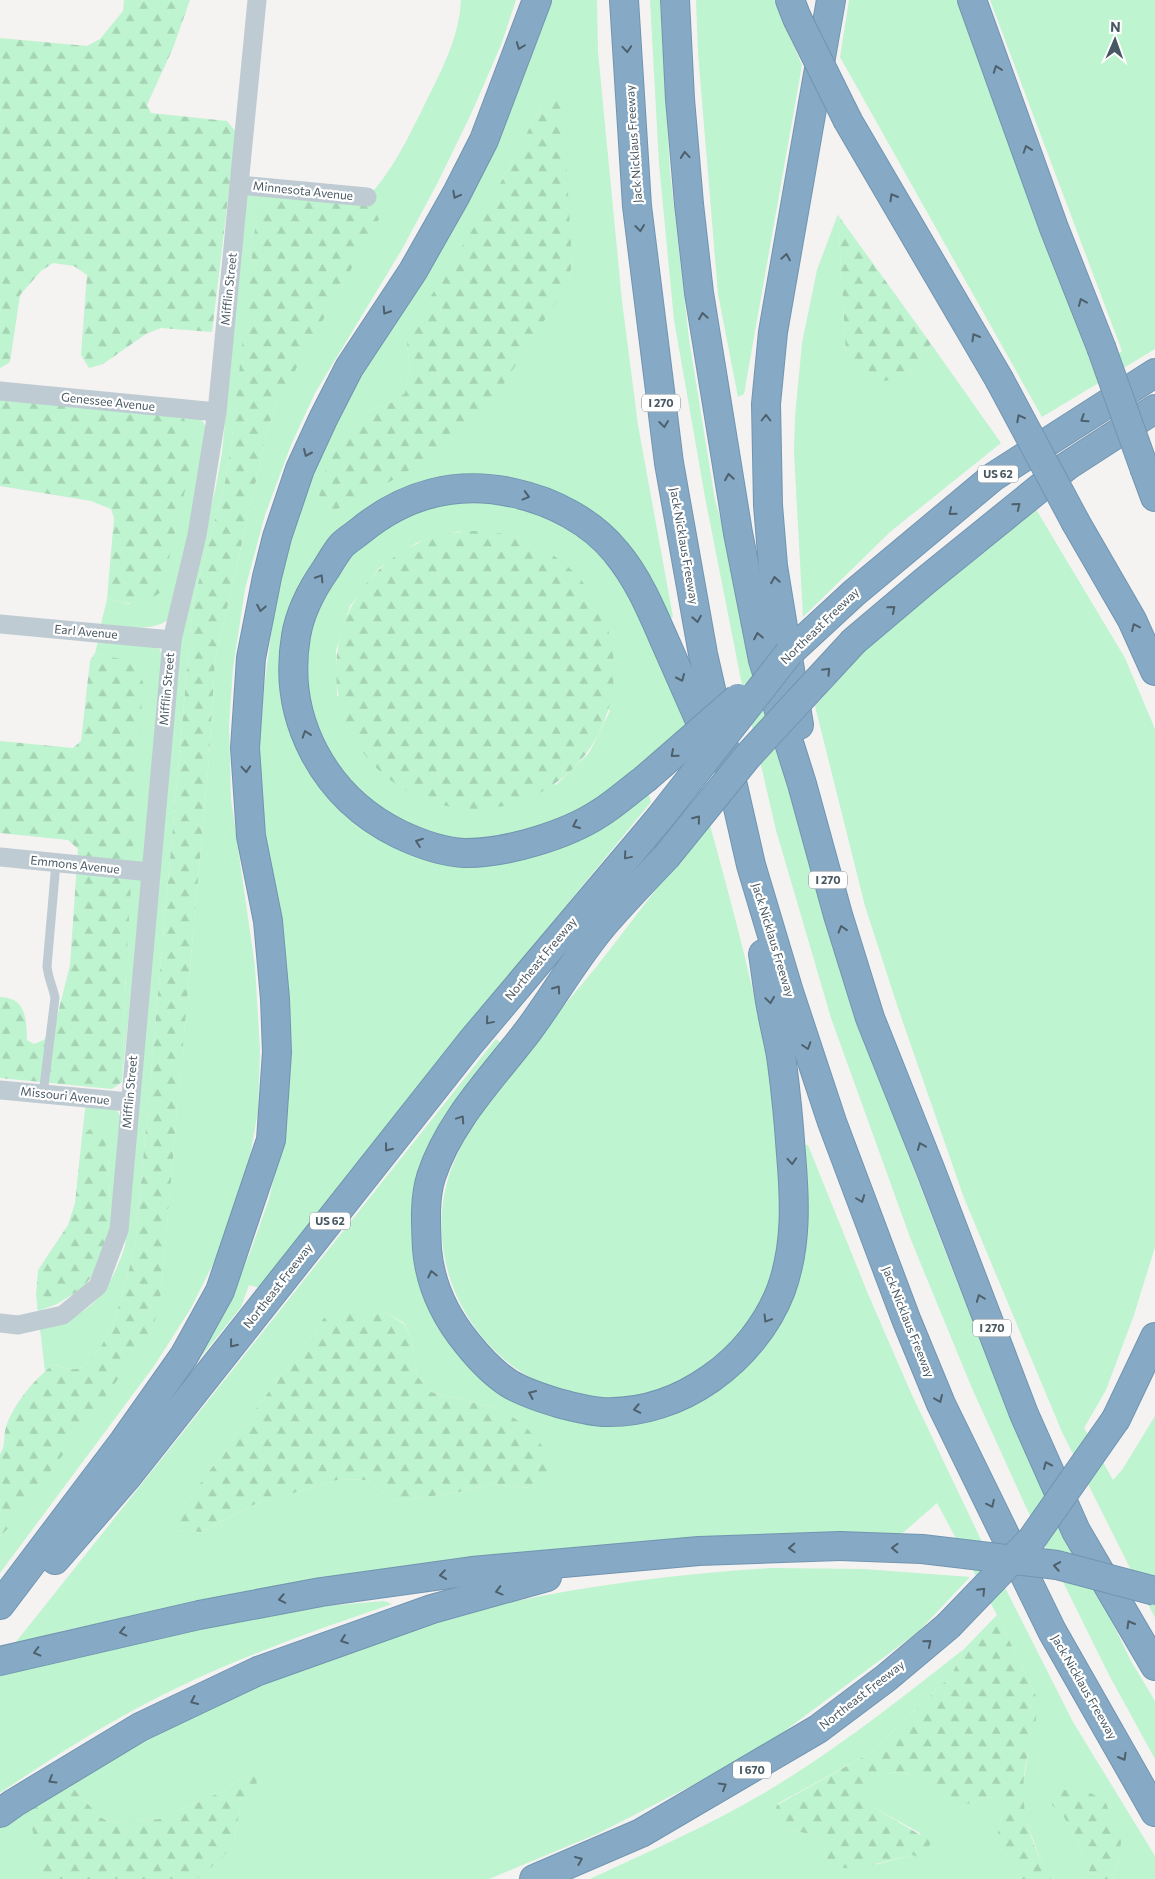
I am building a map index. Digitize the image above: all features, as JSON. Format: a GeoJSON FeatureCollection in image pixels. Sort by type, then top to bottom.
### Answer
{"type":"FeatureCollection","features":[{"type":"Feature","properties":{"kind":"highway"},"geometry":{"type":"LineString","coordinates":[[0,1605],[124,1441],[184,1356],[220,1292],[268,1149],[271,1140],[277,1052],[276,999],[268,921],[251,836],[245,748],[251,658],[276,536],[300,469],[323,418],[350,368],[413,270],[456,195],[484,140],[537,0]]}},
{"type":"Feature","properties":{"kind":"highway","name":"Jack Nicklaus Freeway"},"geometry":{"type":"LineString","coordinates":[[624,0],[638,206],[668,463],[703,654],[750,865],[832,1122],[906,1319],[941,1404],[1052,1631],[1155,1812]]}},
{"type":"Feature","properties":{"kind":"highway","name":"I 270"},"geometry":{"type":"LineString","coordinates":[[675,0],[680,99],[699,293],[738,533],[763,660],[802,784],[838,915],[870,1018],[1024,1414],[1076,1531],[1155,1666]]}},
{"type":"Feature","properties":{"kind":"highway"},"geometry":{"type":"LineString","coordinates":[[802,784],[799,728],[773,566],[768,496],[766,404],[774,323],[831,0]]}},
{"type":"Feature","properties":{"kind":"highway"},"geometry":{"type":"LineString","coordinates":[[972,0],[1155,497]]}},
{"type":"Feature","properties":{"kind":"highway"},"geometry":{"type":"LineString","coordinates":[[794,9],[848,120],[1000,379],[1076,522],[1132,620],[1155,671]]}},
{"type":"Feature","properties":{"kind":"highway","name":"Northeast Freeway"},"geometry":{"type":"LineString","coordinates":[[0,1622],[127,1477],[471,1042],[658,819],[789,653],[854,593],[993,477],[1155,373]]}},
{"type":"Feature","properties":{"kind":"highway"},"geometry":{"type":"LineString","coordinates":[[750,865],[771,1008],[782,1061],[794,1189],[793,1240],[788,1266],[780,1290],[770,1313],[756,1335],[740,1354],[722,1370],[682,1395],[632,1410],[604,1412],[578,1408],[542,1398],[508,1383],[480,1358],[456,1329],[439,1297],[428,1257],[425,1218],[431,1179],[447,1139],[472,1102],[528,1030],[602,926],[666,857],[747,757],[854,640],[1067,466],[1155,409]]}},
{"type":"Feature","properties":{"kind":"highway"},"geometry":{"type":"LineString","coordinates":[[735,800],[643,593],[616,552],[587,524],[554,506],[530,496],[503,490],[454,489],[428,494],[403,503],[378,516],[342,545],[318,581],[304,608],[296,635],[293,666],[295,692],[307,738],[324,770],[347,798],[381,825],[419,844],[464,853],[510,848],[550,837],[598,814],[645,779],[789,653]]}},
{"type":"Feature","properties":{"kind":"highway"},"geometry":{"type":"LineString","coordinates":[[1116,1419],[1155,1337]]}},
{"type":"Feature","properties":{"kind":"highway"},"geometry":{"type":"LineString","coordinates":[[1116,1419],[1155,1376]]}},
{"type":"Feature","properties":{"kind":"highway","name":"Northeast Freeway"},"geometry":{"type":"LineString","coordinates":[[534,1879],[641,1833],[818,1729],[886,1678],[948,1626],[1032,1538],[1116,1419]]}},
{"type":"Feature","properties":{"kind":"highway"},"geometry":{"type":"LineString","coordinates":[[0,1661],[199,1615],[321,1592],[472,1571],[699,1551],[840,1546],[922,1549],[1057,1565],[1155,1590]]}},
{"type":"Feature","properties":{"kind":"highway"},"geometry":{"type":"LineString","coordinates":[[0,1813],[140,1727],[258,1671],[432,1609],[613,1559]]}},
{"type":"Feature","properties":{"kind":"street","name":"Mifflin Street"},"geometry":{"type":"LineString","coordinates":[[9,1324],[63,1315],[98,1286],[119,1230],[172,640],[196,534],[217,412],[257,0]]}},
{"type":"Feature","properties":{"kind":"street","name":"Minnesota Avenue"},"geometry":{"type":"LineString","coordinates":[[239,185],[367,197]]}},
{"type":"Feature","properties":{"kind":"street","name":"Genessee Avenue"},"geometry":{"type":"LineString","coordinates":[[0,391],[217,412]]}},
{"type":"Feature","properties":{"kind":"street","name":"Earl Avenue"},"geometry":{"type":"LineString","coordinates":[[0,624],[172,640]]}},
{"type":"Feature","properties":{"kind":"street","name":"Emmons Avenue"},"geometry":{"type":"LineString","coordinates":[[0,857],[150,872]]}},
{"type":"Feature","properties":{"kind":"street","name":"Missouri Avenue"},"geometry":{"type":"LineString","coordinates":[[0,1090],[129,1102]]}},
{"type":"Feature","properties":{"kind":"lane"},"geometry":{"type":"LineString","coordinates":[[43,1094],[56,998],[48,977],[47,966],[56,863]]}},
{"type":"Feature","properties":{"kind":"green space"},"geometry":{"type":"Polygon","coordinates":[[[124,0],[190,0],[173,48],[147,105],[151,113],[227,121],[236,132],[212,332],[161,328],[146,334],[103,364],[89,368],[81,355],[87,275],[74,266],[53,263],[41,271],[20,295],[10,362],[0,368],[0,38],[87,46],[100,39],[123,11],[124,0]]]}},
{"type":"Feature","properties":{"kind":"green space"},"geometry":{"type":"Polygon","coordinates":[[[461,0],[516,0],[501,45],[471,114],[438,182],[401,251],[315,393],[291,445],[265,515],[245,589],[233,668],[229,725],[231,799],[255,967],[260,1051],[258,1111],[246,1178],[222,1246],[191,1308],[154,1366],[0,1573],[0,1536],[10,1527],[160,1302],[209,758],[215,661],[268,428],[361,204],[389,171],[410,134],[442,69],[457,29],[461,0]]]}},
{"type":"Feature","properties":{"kind":"green space"},"geometry":{"type":"Polygon","coordinates":[[[549,0],[597,0],[598,52],[622,301],[638,425],[673,617],[666,619],[543,490],[385,502],[291,625],[317,775],[467,861],[647,788],[651,802],[470,1023],[260,1288],[249,1285],[241,1307],[201,1357],[198,1354],[231,1298],[251,1250],[269,1199],[283,1140],[289,1066],[290,1016],[285,960],[266,848],[259,750],[264,689],[275,604],[290,537],[322,448],[549,0]],[[548,93],[493,197],[407,344],[410,368],[405,393],[395,401],[569,282],[572,262],[570,243],[548,93]],[[393,402],[367,412],[340,438],[393,402]]]}},
{"type":"Feature","properties":{"kind":"green space"},"geometry":{"type":"Polygon","coordinates":[[[650,0],[660,0],[670,172],[689,339],[715,500],[886,1096],[950,1264],[1013,1417],[1131,1661],[1155,1701],[1155,1759],[1109,1675],[1026,1507],[971,1386],[911,1240],[831,1018],[776,830],[740,675],[705,497],[674,320],[659,164],[650,0]]]}},
{"type":"Feature","properties":{"kind":"green space"},"geometry":{"type":"Polygon","coordinates":[[[696,0],[774,0],[802,65],[744,394],[738,397],[718,294],[698,53],[696,0]]]}},
{"type":"Feature","properties":{"kind":"green space"},"geometry":{"type":"Polygon","coordinates":[[[849,0],[959,0],[1094,372],[1122,351],[990,0],[1155,0],[1155,349],[1042,417],[840,57],[849,0]]]}},
{"type":"Feature","properties":{"kind":"green space"},"geometry":{"type":"Polygon","coordinates":[[[554,92],[563,103],[572,262],[569,282],[492,402],[460,437],[402,475],[344,506],[329,512],[321,511],[318,506],[321,481],[340,438],[367,412],[393,402],[405,393],[410,368],[407,344],[411,328],[493,197],[548,93],[554,92]]]}},
{"type":"Feature","properties":{"kind":"green space"},"geometry":{"type":"Polygon","coordinates":[[[247,195],[267,196],[226,478],[193,603],[136,1239],[129,1272],[116,1313],[109,1332],[99,1349],[88,1362],[76,1369],[53,1365],[45,1371],[40,1329],[70,1319],[90,1306],[111,1279],[125,1246],[184,613],[215,491],[222,453],[247,195]]]}},
{"type":"Feature","properties":{"kind":"green space"},"geometry":{"type":"Polygon","coordinates":[[[267,196],[361,204],[372,207],[379,219],[276,405],[268,428],[215,661],[209,758],[160,1302],[151,1334],[10,1527],[0,1536],[0,1454],[9,1419],[25,1393],[53,1365],[76,1369],[88,1362],[99,1349],[109,1332],[116,1313],[129,1272],[136,1239],[193,603],[226,478],[257,211],[259,203],[267,196]]]}},
{"type":"Feature","properties":{"kind":"green space"},"geometry":{"type":"Polygon","coordinates":[[[838,214],[846,355],[908,378],[931,344],[1001,443],[890,532],[803,617],[794,453],[795,417],[802,343],[817,270],[838,214]]]}},
{"type":"Feature","properties":{"kind":"green space"},"geometry":{"type":"Polygon","coordinates":[[[838,215],[931,344],[908,378],[883,381],[846,355],[838,215]]]}},
{"type":"Feature","properties":{"kind":"green space"},"geometry":{"type":"Polygon","coordinates":[[[0,398],[183,417],[192,435],[194,452],[161,592],[147,600],[135,603],[107,599],[114,518],[111,509],[91,501],[0,486],[0,398]]]}},
{"type":"Feature","properties":{"kind":"green space"},"geometry":{"type":"Polygon","coordinates":[[[183,417],[201,419],[207,429],[200,492],[168,620],[144,628],[101,624],[107,599],[130,604],[183,417]]]}},
{"type":"Feature","properties":{"kind":"green space"},"geometry":{"type":"Polygon","coordinates":[[[505,501],[576,530],[602,553],[638,609],[686,726],[600,800],[538,831],[471,843],[435,835],[401,821],[376,806],[351,782],[333,759],[314,716],[306,682],[309,642],[314,614],[327,586],[353,551],[378,529],[438,503],[505,501]],[[460,531],[416,543],[378,569],[350,606],[336,650],[337,696],[556,785],[589,753],[610,711],[460,531]]]}},
{"type":"Feature","properties":{"kind":"green space"},"geometry":{"type":"Polygon","coordinates":[[[1034,506],[1125,658],[1155,729],[1155,1247],[1134,1315],[1106,1390],[1084,1428],[1113,1480],[1122,1470],[1155,1416],[1155,1618],[1062,1432],[964,1198],[865,906],[815,706],[868,646],[1034,506]]]}},
{"type":"Feature","properties":{"kind":"green space"},"geometry":{"type":"Polygon","coordinates":[[[489,531],[528,541],[541,547],[563,562],[583,582],[598,604],[604,617],[612,643],[614,670],[612,697],[598,736],[583,758],[563,778],[541,793],[502,807],[461,809],[422,799],[409,793],[387,778],[367,758],[352,736],[338,697],[336,656],[346,617],[352,604],[367,582],[387,562],[409,547],[448,533],[489,531]]]}},
{"type":"Feature","properties":{"kind":"green space"},"geometry":{"type":"Polygon","coordinates":[[[99,637],[158,647],[164,657],[122,1082],[126,968],[121,659],[95,653],[99,637]]]}},
{"type":"Feature","properties":{"kind":"green space"},"geometry":{"type":"Polygon","coordinates":[[[95,653],[121,659],[136,667],[143,682],[126,968],[122,1082],[112,1089],[0,1078],[0,997],[9,998],[20,1006],[25,1017],[27,1040],[34,1044],[44,1040],[57,1017],[70,965],[78,849],[68,840],[0,833],[0,741],[73,748],[81,741],[90,661],[95,653]]]}},
{"type":"Feature","properties":{"kind":"green space"},"geometry":{"type":"Polygon","coordinates":[[[710,825],[754,996],[770,1083],[780,1171],[782,1234],[779,1259],[769,1292],[760,1311],[711,1364],[682,1380],[652,1391],[621,1398],[588,1397],[553,1388],[522,1373],[495,1351],[473,1325],[456,1294],[445,1261],[441,1227],[445,1191],[454,1162],[468,1134],[502,1084],[666,877],[710,825]]]}},
{"type":"Feature","properties":{"kind":"green space"},"geometry":{"type":"Polygon","coordinates":[[[496,1039],[502,1044],[418,1222],[482,1371],[633,1420],[773,1331],[801,1146],[808,1145],[868,1294],[911,1393],[983,1544],[1073,1722],[1155,1856],[1155,1879],[1112,1879],[1120,1857],[1052,1804],[1063,1815],[1090,1867],[1087,1879],[1050,1879],[1024,1816],[1022,1791],[1037,1698],[997,1615],[937,1503],[897,1538],[312,1581],[61,1631],[46,1662],[98,1647],[313,1607],[384,1601],[392,1604],[234,1662],[183,1685],[90,1735],[0,1793],[0,1662],[496,1039]],[[385,1312],[327,1314],[184,1505],[176,1530],[201,1532],[253,1505],[340,1479],[366,1480],[395,1501],[455,1493],[491,1484],[530,1488],[503,1410],[431,1392],[418,1377],[411,1338],[404,1323],[385,1312]]]}},
{"type":"Feature","properties":{"kind":"green space"},"geometry":{"type":"Polygon","coordinates":[[[86,1101],[116,1109],[121,1118],[111,1228],[108,1158],[91,1128],[82,1136],[86,1101]]]}},
{"type":"Feature","properties":{"kind":"green space"},"geometry":{"type":"Polygon","coordinates":[[[96,1127],[104,1136],[108,1158],[111,1228],[95,1273],[81,1289],[57,1304],[38,1311],[36,1295],[38,1270],[68,1225],[75,1203],[82,1136],[91,1128],[96,1127]]]}},
{"type":"Feature","properties":{"kind":"green space"},"geometry":{"type":"Polygon","coordinates":[[[345,1310],[385,1312],[404,1324],[411,1338],[418,1377],[431,1392],[503,1410],[525,1426],[549,1454],[549,1472],[541,1483],[530,1488],[491,1484],[455,1493],[395,1501],[366,1480],[340,1479],[253,1505],[201,1532],[175,1530],[184,1505],[327,1314],[345,1310]]]}},
{"type":"Feature","properties":{"kind":"green space"},"geometry":{"type":"Polygon","coordinates":[[[772,1568],[864,1569],[970,1577],[918,1632],[775,1738],[720,1771],[597,1834],[489,1879],[197,1879],[234,1841],[240,1808],[256,1788],[250,1772],[224,1791],[159,1819],[111,1823],[100,1817],[73,1788],[60,1786],[149,1735],[194,1713],[335,1654],[394,1633],[454,1615],[555,1593],[663,1577],[772,1568]]]}},
{"type":"Feature","properties":{"kind":"green space"},"geometry":{"type":"Polygon","coordinates":[[[997,1615],[1037,1698],[1036,1720],[1024,1774],[1024,1806],[1036,1850],[1051,1879],[1022,1879],[1018,1867],[1005,1855],[996,1842],[1003,1810],[997,1798],[984,1797],[961,1807],[954,1807],[925,1782],[917,1777],[900,1772],[881,1775],[862,1792],[875,1808],[932,1842],[920,1858],[913,1855],[854,1869],[836,1867],[827,1860],[824,1846],[816,1835],[789,1830],[774,1818],[777,1805],[870,1753],[951,1676],[964,1649],[997,1615]]]}},
{"type":"Feature","properties":{"kind":"green space"},"geometry":{"type":"Polygon","coordinates":[[[964,1649],[951,1676],[870,1753],[777,1804],[789,1830],[816,1835],[824,1846],[827,1860],[878,1864],[913,1855],[920,1833],[875,1808],[862,1792],[879,1775],[899,1772],[915,1775],[961,1807],[984,1797],[997,1798],[1003,1810],[996,1842],[1005,1855],[1018,1867],[1022,1879],[590,1879],[707,1824],[774,1787],[847,1738],[964,1649]]]}},
{"type":"Feature","properties":{"kind":"green space"},"geometry":{"type":"Polygon","coordinates":[[[250,1772],[258,1772],[256,1788],[240,1808],[234,1841],[223,1857],[197,1879],[43,1879],[31,1823],[32,1803],[60,1786],[73,1788],[100,1817],[111,1823],[159,1819],[224,1791],[250,1772]]]}},
{"type":"Feature","properties":{"kind":"green space"},"geometry":{"type":"Polygon","coordinates":[[[1063,1790],[1085,1790],[1105,1801],[1121,1840],[1120,1857],[1112,1879],[1087,1879],[1090,1867],[1063,1815],[1052,1805],[1053,1795],[1063,1790]]]}},
{"type":"Feature","properties":{"kind":"green space"},"geometry":{"type":"Polygon","coordinates":[[[32,1803],[43,1879],[0,1879],[0,1826],[32,1803]]]}}]}
